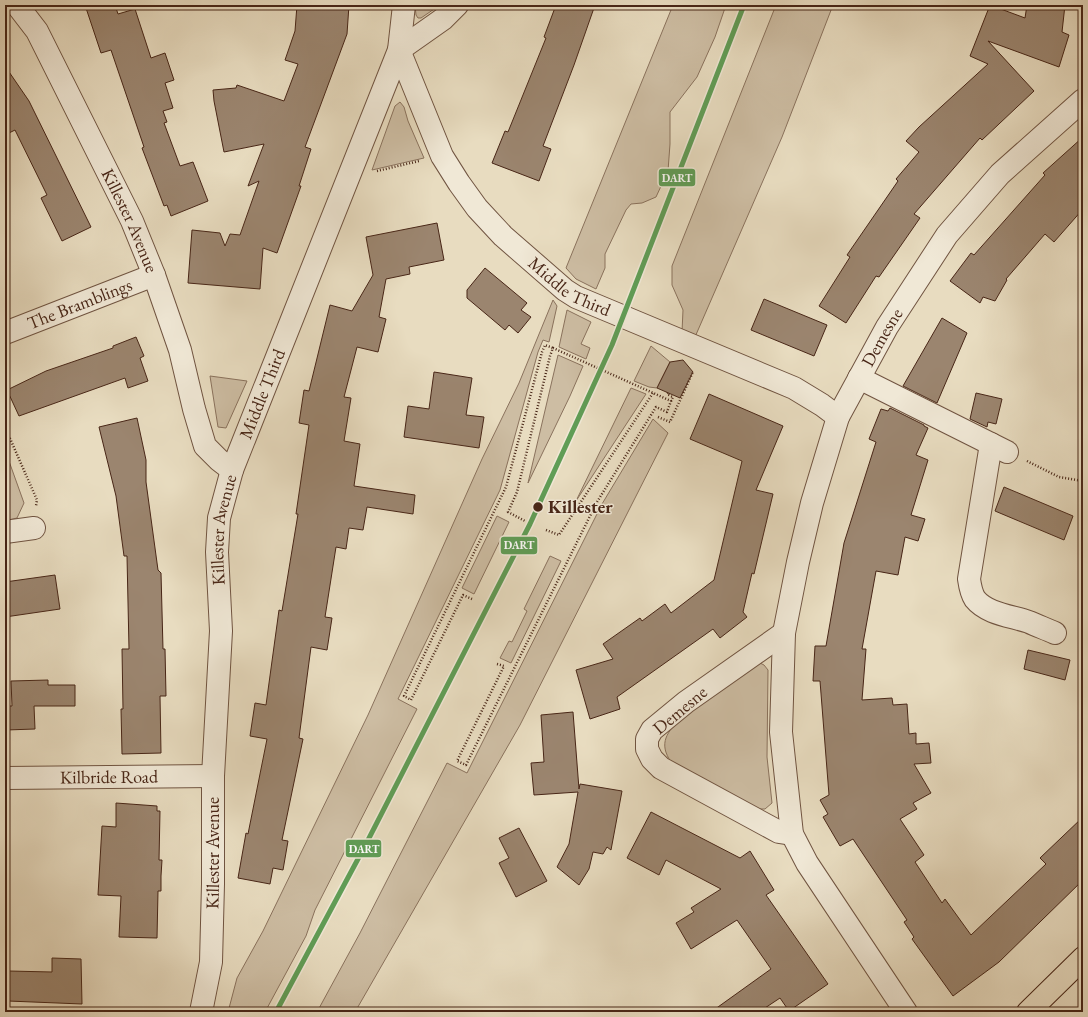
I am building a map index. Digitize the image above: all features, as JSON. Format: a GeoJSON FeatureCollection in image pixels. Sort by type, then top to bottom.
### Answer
{"type":"FeatureCollection","features":[{"type":"Feature","properties":{"kind":"main road"},"geometry":{"type":"LineString","coordinates":[[1028,1012],[1083,958]]}},
{"type":"Feature","properties":{"kind":"street","name":"Killester Avenue"},"geometry":{"type":"LineString","coordinates":[[17,5],[37,31],[132,221],[154,275],[180,350],[194,409],[205,446],[232,470],[219,518],[217,552],[221,631],[213,776],[213,884],[210,962],[201,1012]]}},
{"type":"Feature","properties":{"kind":"street"},"geometry":{"type":"LineString","coordinates":[[399,50],[404,5]]}},
{"type":"Feature","properties":{"kind":"street"},"geometry":{"type":"LineString","coordinates":[[399,50],[443,19],[457,5]]}},
{"type":"Feature","properties":{"kind":"street","name":"Middle Third"},"geometry":{"type":"LineString","coordinates":[[399,50],[442,156],[459,183],[477,208],[503,236],[565,290],[590,303],[794,388],[822,405],[838,418]]}},
{"type":"Feature","properties":{"kind":"street","name":"Middle Third"},"geometry":{"type":"LineString","coordinates":[[232,470],[399,50]]}},
{"type":"Feature","properties":{"kind":"street","name":"Demesne"},"geometry":{"type":"LineString","coordinates":[[906,1012],[807,863],[792,834],[781,732],[784,633],[810,510],[838,418],[887,327],[947,235],[1000,174],[1083,100]]}},
{"type":"Feature","properties":{"kind":"street","name":"The Bramblings"},"geometry":{"type":"LineString","coordinates":[[5,333],[154,275]]}},
{"type":"Feature","properties":{"kind":"street"},"geometry":{"type":"LineString","coordinates":[[860,378],[999,448],[969,579],[971,590],[975,599],[982,606],[992,611],[1029,622],[1055,633]]}},
{"type":"Feature","properties":{"kind":"street"},"geometry":{"type":"LineString","coordinates":[[5,532],[34,528]]}},
{"type":"Feature","properties":{"kind":"street","name":"Demesne"},"geometry":{"type":"LineString","coordinates":[[784,633],[686,702],[652,730],[647,739],[647,749],[652,759],[661,768],[779,832],[792,834]]}},
{"type":"Feature","properties":{"kind":"street","name":"Kilbride Road"},"geometry":{"type":"LineString","coordinates":[[5,778],[213,776]]}},
{"type":"Feature","properties":{"kind":"path"},"geometry":{"type":"LineString","coordinates":[[347,178],[442,156]]}},
{"type":"Feature","properties":{"kind":"path"},"geometry":{"type":"LineString","coordinates":[[472,599],[463,595],[412,700],[404,696],[506,487],[545,345],[671,401]]}},
{"type":"Feature","properties":{"kind":"path"},"geometry":{"type":"LineString","coordinates":[[525,521],[508,512],[517,492],[553,348]]}},
{"type":"Feature","properties":{"kind":"path"},"geometry":{"type":"LineString","coordinates":[[658,416],[670,422],[702,350]]}},
{"type":"Feature","properties":{"kind":"path"},"geometry":{"type":"LineString","coordinates":[[546,530],[559,535],[653,393]]}},
{"type":"Feature","properties":{"kind":"path"},"geometry":{"type":"LineString","coordinates":[[497,664],[504,666],[457,761],[466,765],[597,502],[656,407],[667,412],[673,397],[667,394],[668,393]]}},
{"type":"Feature","properties":{"kind":"path"},"geometry":{"type":"LineString","coordinates":[[5,427],[37,500],[34,528]]}},
{"type":"Feature","properties":{"kind":"path"},"geometry":{"type":"LineString","coordinates":[[999,448],[1059,477],[1083,481]]}},
{"type":"Feature","properties":{"kind":"shaded area"},"geometry":{"type":"Polygon","coordinates":[[[415,5],[440,5],[421,18],[418,18],[416,15],[415,5]]]}},
{"type":"Feature","properties":{"kind":"shaded area"},"geometry":{"type":"Polygon","coordinates":[[[673,5],[726,5],[715,37],[697,77],[670,112],[668,171],[656,197],[642,203],[631,204],[626,210],[605,254],[605,268],[596,289],[576,279],[566,268],[673,5]]]}},
{"type":"Feature","properties":{"kind":"shaded area"},"geometry":{"type":"Polygon","coordinates":[[[776,5],[833,5],[782,137],[695,337],[682,332],[683,310],[672,285],[672,266],[776,5]]]}},
{"type":"Feature","properties":{"kind":"shaded area"},"geometry":{"type":"Polygon","coordinates":[[[400,102],[404,107],[408,121],[424,158],[372,170],[395,106],[400,102]]]}},
{"type":"Feature","properties":{"kind":"shaded area"},"geometry":{"type":"Polygon","coordinates":[[[553,300],[557,306],[549,342],[543,340],[538,352],[500,490],[398,699],[417,709],[315,910],[306,936],[265,1012],[228,1012],[237,978],[263,931],[368,715],[482,459],[519,383],[553,300]]]}},
{"type":"Feature","properties":{"kind":"shaded area"},"geometry":{"type":"Polygon","coordinates":[[[567,310],[591,322],[581,344],[590,348],[586,359],[559,347],[567,310]]]}},
{"type":"Feature","properties":{"kind":"shaded area"},"geometry":{"type":"Polygon","coordinates":[[[651,346],[670,362],[657,388],[649,387],[634,381],[651,346]]]}},
{"type":"Feature","properties":{"kind":"shaded area"},"geometry":{"type":"Polygon","coordinates":[[[558,355],[583,366],[528,483],[558,355]]]}},
{"type":"Feature","properties":{"kind":"shaded area"},"geometry":{"type":"Polygon","coordinates":[[[210,376],[247,381],[226,428],[218,427],[210,376]]]}},
{"type":"Feature","properties":{"kind":"shaded area"},"geometry":{"type":"Polygon","coordinates":[[[631,388],[646,394],[576,501],[631,388]]]}},
{"type":"Feature","properties":{"kind":"shaded area"},"geometry":{"type":"Polygon","coordinates":[[[653,419],[668,433],[520,725],[355,1012],[317,1012],[360,933],[447,763],[467,773],[602,504],[653,419]]]}},
{"type":"Feature","properties":{"kind":"shaded area"},"geometry":{"type":"Polygon","coordinates":[[[5,450],[24,503],[17,518],[5,521],[5,450]]]}},
{"type":"Feature","properties":{"kind":"shaded area"},"geometry":{"type":"Polygon","coordinates":[[[497,516],[509,522],[474,594],[462,588],[497,516]]]}},
{"type":"Feature","properties":{"kind":"shaded area"},"geometry":{"type":"Polygon","coordinates":[[[550,556],[561,561],[511,663],[500,658],[509,641],[512,642],[527,611],[524,609],[550,556]]]}},
{"type":"Feature","properties":{"kind":"shaded area"},"geometry":{"type":"Polygon","coordinates":[[[760,663],[768,670],[767,757],[772,803],[765,809],[759,809],[671,762],[665,749],[668,733],[682,717],[760,663]]]}},
{"type":"Feature","properties":{"kind":"building"},"geometry":{"type":"Polygon","coordinates":[[[85,5],[115,5],[118,14],[135,9],[151,58],[165,53],[174,80],[165,83],[173,108],[163,111],[167,122],[164,123],[180,166],[193,162],[208,201],[171,216],[167,205],[164,206],[142,148],[144,147],[111,50],[101,53],[85,5]]]}},
{"type":"Feature","properties":{"kind":"building"},"geometry":{"type":"Polygon","coordinates":[[[297,5],[349,5],[347,34],[305,147],[311,149],[299,186],[301,186],[277,253],[263,248],[260,289],[188,283],[192,230],[220,233],[225,246],[230,234],[240,235],[259,181],[248,186],[264,144],[224,152],[213,90],[236,88],[237,85],[284,101],[298,64],[285,60],[295,31],[297,5]]]}},
{"type":"Feature","properties":{"kind":"building"},"geometry":{"type":"Polygon","coordinates":[[[556,5],[595,5],[543,146],[551,149],[539,181],[492,163],[505,131],[508,132],[546,38],[544,37],[556,5]]]}},
{"type":"Feature","properties":{"kind":"building"},"geometry":{"type":"Polygon","coordinates":[[[990,5],[1025,18],[1027,5],[1065,5],[1062,32],[1069,35],[1059,67],[988,41],[1034,91],[982,140],[980,138],[914,214],[920,218],[879,277],[876,276],[846,323],[819,306],[850,257],[847,255],[898,181],[896,179],[919,152],[906,141],[919,127],[988,64],[970,56],[990,5]]]}},
{"type":"Feature","properties":{"kind":"building"},"geometry":{"type":"Polygon","coordinates":[[[5,66],[29,101],[91,227],[62,241],[41,198],[47,195],[15,130],[5,135],[5,66]]]}},
{"type":"Feature","properties":{"kind":"building"},"geometry":{"type":"Polygon","coordinates":[[[1083,137],[1083,209],[1054,242],[1045,234],[1006,279],[1007,280],[995,301],[983,297],[980,303],[950,281],[971,253],[974,255],[1045,175],[1043,173],[1083,137]]]}},
{"type":"Feature","properties":{"kind":"building"},"geometry":{"type":"Polygon","coordinates":[[[437,223],[444,260],[409,267],[410,274],[386,279],[379,317],[386,319],[378,352],[357,347],[344,397],[351,398],[344,441],[360,444],[354,486],[415,495],[413,514],[367,507],[363,530],[349,528],[346,549],[336,547],[325,617],[332,618],[327,650],[311,647],[299,738],[303,739],[282,840],[288,841],[283,870],[273,868],[270,884],[238,878],[246,833],[248,834],[267,739],[250,736],[255,703],[266,705],[279,610],[282,611],[298,514],[296,514],[309,425],[299,423],[304,390],[309,391],[330,305],[352,311],[373,275],[366,237],[437,223]]]}},
{"type":"Feature","properties":{"kind":"building"},"geometry":{"type":"Polygon","coordinates":[[[485,268],[527,303],[521,310],[531,317],[518,333],[509,325],[505,330],[467,298],[467,290],[485,268]]]}},
{"type":"Feature","properties":{"kind":"building"},"geometry":{"type":"Polygon","coordinates":[[[764,299],[827,325],[814,356],[751,330],[764,299]]]}},
{"type":"Feature","properties":{"kind":"building"},"geometry":{"type":"Polygon","coordinates":[[[942,318],[967,333],[937,403],[903,386],[942,318]]]}},
{"type":"Feature","properties":{"kind":"building"},"geometry":{"type":"Polygon","coordinates":[[[136,337],[144,356],[140,358],[148,381],[128,388],[125,378],[19,416],[7,390],[46,371],[113,348],[113,346],[136,337]]]}},
{"type":"Feature","properties":{"kind":"building"},"geometry":{"type":"Polygon","coordinates":[[[683,360],[693,372],[680,398],[657,388],[670,362],[683,360]]]}},
{"type":"Feature","properties":{"kind":"building"},"geometry":{"type":"Polygon","coordinates":[[[434,372],[472,378],[466,415],[484,417],[479,448],[404,437],[408,406],[429,409],[434,372]]]}},
{"type":"Feature","properties":{"kind":"building"},"geometry":{"type":"Polygon","coordinates":[[[976,393],[1002,399],[996,424],[988,422],[987,427],[970,419],[976,393]]]}},
{"type":"Feature","properties":{"kind":"building"},"geometry":{"type":"Polygon","coordinates":[[[709,394],[783,426],[756,490],[773,494],[754,574],[752,573],[743,612],[747,617],[720,638],[713,629],[617,697],[620,709],[590,719],[576,670],[613,659],[603,644],[640,618],[642,621],[665,604],[671,613],[714,580],[742,461],[690,439],[709,394]]]}},
{"type":"Feature","properties":{"kind":"building"},"geometry":{"type":"Polygon","coordinates":[[[890,408],[928,428],[916,455],[928,460],[911,515],[925,519],[918,541],[905,537],[898,575],[876,571],[862,649],[866,649],[862,700],[892,698],[893,705],[907,704],[909,734],[916,733],[916,744],[929,743],[931,763],[914,764],[931,793],[913,803],[917,809],[900,819],[924,855],[915,862],[942,903],[945,899],[971,935],[1046,864],[1040,858],[1083,817],[1083,880],[999,962],[953,996],[912,939],[914,937],[904,922],[907,920],[853,839],[840,846],[823,817],[828,814],[820,800],[829,795],[820,681],[813,681],[815,646],[826,646],[844,543],[876,442],[869,439],[881,409],[888,411],[890,408]]]}},
{"type":"Feature","properties":{"kind":"building"},"geometry":{"type":"Polygon","coordinates":[[[137,418],[146,460],[146,482],[158,570],[161,573],[166,696],[160,696],[161,753],[122,754],[122,649],[129,649],[127,556],[124,556],[116,496],[99,427],[137,418]]]}},
{"type":"Feature","properties":{"kind":"building"},"geometry":{"type":"Polygon","coordinates":[[[1004,487],[1073,516],[1064,540],[995,511],[1004,487]]]}},
{"type":"Feature","properties":{"kind":"building"},"geometry":{"type":"Polygon","coordinates":[[[55,575],[60,609],[5,617],[5,582],[55,575]]]}},
{"type":"Feature","properties":{"kind":"building"},"geometry":{"type":"Polygon","coordinates":[[[1028,650],[1070,660],[1065,680],[1024,669],[1028,650]]]}},
{"type":"Feature","properties":{"kind":"building"},"geometry":{"type":"Polygon","coordinates":[[[48,680],[48,685],[75,685],[75,706],[34,706],[35,729],[6,730],[6,706],[12,706],[11,681],[48,680]]]}},
{"type":"Feature","properties":{"kind":"building"},"geometry":{"type":"Polygon","coordinates":[[[573,712],[579,789],[580,784],[622,791],[611,850],[607,847],[603,854],[593,852],[589,869],[579,885],[557,867],[569,844],[578,792],[534,795],[531,763],[544,762],[541,715],[573,712]]]}},
{"type":"Feature","properties":{"kind":"building"},"geometry":{"type":"Polygon","coordinates":[[[116,803],[157,806],[157,811],[160,811],[159,860],[162,860],[161,891],[158,891],[157,938],[119,937],[121,896],[98,895],[102,826],[116,827],[116,803]]]}},
{"type":"Feature","properties":{"kind":"building"},"geometry":{"type":"Polygon","coordinates":[[[651,812],[740,858],[750,851],[774,890],[766,895],[828,984],[789,1011],[780,998],[759,1012],[711,1012],[771,969],[737,920],[691,949],[676,923],[694,912],[691,908],[721,889],[666,860],[659,875],[627,858],[651,812]]]}},
{"type":"Feature","properties":{"kind":"building"},"geometry":{"type":"Polygon","coordinates":[[[519,828],[547,881],[516,897],[499,863],[509,858],[499,838],[519,828]]]}},
{"type":"Feature","properties":{"kind":"building"},"geometry":{"type":"Polygon","coordinates":[[[52,958],[81,959],[82,1004],[8,1001],[9,971],[52,972],[52,958]]]}},
{"type":"Feature","properties":{"kind":"transit line","name":"DART"},"geometry":{"type":"LineString","coordinates":[[276,1012],[366,844],[530,524],[612,345],[744,5]]}},
{"type":"Feature","properties":{"kind":"place","name":"Killester"},"geometry":{"type":"Point","coordinates":[538,507]}}]}
